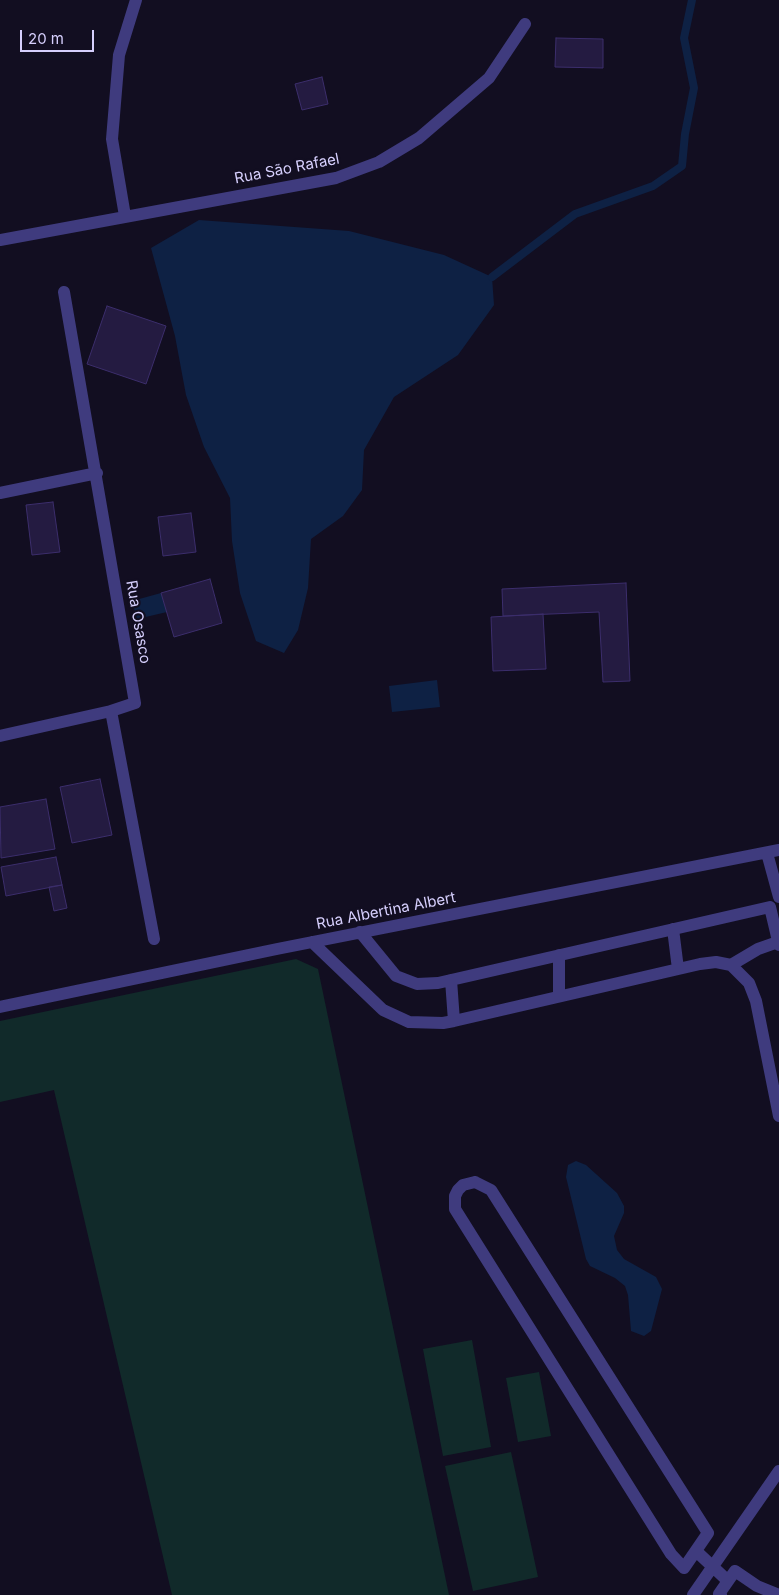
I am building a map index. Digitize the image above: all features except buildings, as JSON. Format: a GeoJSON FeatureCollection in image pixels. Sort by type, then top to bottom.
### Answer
{"type":"FeatureCollection","features":[{"type":"Feature","properties":{"kind":"street"},"geometry":{"type":"LineString","coordinates":[[125,216],[112,139],[119,55],[136,0]]}},
{"type":"Feature","properties":{"kind":"street","name":"Rua São Rafael"},"geometry":{"type":"LineString","coordinates":[[0,240],[336,178],[380,162],[419,138],[489,78],[525,24]]}},
{"type":"Feature","properties":{"kind":"street","name":"Rua Osasco"},"geometry":{"type":"LineString","coordinates":[[64,292],[97,473],[135,703],[111,711]]}},
{"type":"Feature","properties":{"kind":"street"},"geometry":{"type":"LineString","coordinates":[[0,492],[97,473]]}},
{"type":"Feature","properties":{"kind":"street"},"geometry":{"type":"LineString","coordinates":[[0,736],[111,711],[154,939]]}},
{"type":"Feature","properties":{"kind":"street"},"geometry":{"type":"LineString","coordinates":[[731,965],[758,949],[779,943],[773,851]]}},
{"type":"Feature","properties":{"kind":"street","name":"Rua Albertina Albert"},"geometry":{"type":"LineString","coordinates":[[0,1007],[360,932],[773,851]]}},
{"type":"Feature","properties":{"kind":"street"},"geometry":{"type":"LineString","coordinates":[[360,932],[396,976],[417,984],[451,980],[673,929],[776,900]]}},
{"type":"Feature","properties":{"kind":"street"},"geometry":{"type":"LineString","coordinates":[[673,929],[678,969]]}},
{"type":"Feature","properties":{"kind":"street"},"geometry":{"type":"LineString","coordinates":[[312,942],[383,1010],[409,1022],[454,1021],[678,969],[716,962],[731,965],[749,984],[756,1001],[779,1116]]}},
{"type":"Feature","properties":{"kind":"street"},"geometry":{"type":"LineString","coordinates":[[559,955],[559,996]]}},
{"type":"Feature","properties":{"kind":"street"},"geometry":{"type":"LineString","coordinates":[[451,980],[454,1021]]}},
{"type":"Feature","properties":{"kind":"street"},"geometry":{"type":"LineString","coordinates":[[475,1182],[486,1186],[502,1206],[708,1533],[696,1551],[684,1568],[671,1554],[455,1209],[455,1196],[463,1185],[475,1182]]}},
{"type":"Feature","properties":{"kind":"street"},"geometry":{"type":"LineString","coordinates":[[693,1595],[779,1471]]}},
{"type":"Feature","properties":{"kind":"street"},"geometry":{"type":"LineString","coordinates":[[696,1551],[728,1581]]}},
{"type":"Feature","properties":{"kind":"street"},"geometry":{"type":"LineString","coordinates":[[720,1595],[735,1571],[757,1586],[779,1595]]}},
{"type":"Feature","properties":{"kind":"green space"},"geometry":{"type":"Polygon","coordinates":[[[296,959],[318,969],[449,1595],[172,1595],[54,1090],[0,1102],[0,1021],[296,959]]]}},
{"type":"Feature","properties":{"kind":"green space"},"geometry":{"type":"Polygon","coordinates":[[[472,1340],[491,1447],[443,1456],[423,1349],[472,1340]]]}},
{"type":"Feature","properties":{"kind":"green space"},"geometry":{"type":"Polygon","coordinates":[[[539,1372],[551,1436],[518,1442],[506,1378],[539,1372]]]}},
{"type":"Feature","properties":{"kind":"green space"},"geometry":{"type":"Polygon","coordinates":[[[511,1452],[538,1577],[473,1591],[445,1466],[511,1452]]]}},
{"type":"Feature","properties":{"kind":"water"},"geometry":{"type":"Polygon","coordinates":[[[199,220],[349,231],[444,255],[492,277],[494,305],[458,355],[394,397],[364,450],[362,490],[343,516],[311,539],[308,588],[298,630],[284,653],[256,641],[240,593],[232,541],[230,498],[204,447],[186,395],[175,336],[151,248],[199,220]]]}},
{"type":"Feature","properties":{"kind":"water"},"geometry":{"type":"Polygon","coordinates":[[[161,593],[167,612],[137,619],[132,601],[161,593]]]}},
{"type":"Feature","properties":{"kind":"water"},"geometry":{"type":"Polygon","coordinates":[[[437,680],[440,707],[392,712],[389,686],[437,680]]]}},
{"type":"Feature","properties":{"kind":"water"},"geometry":{"type":"Polygon","coordinates":[[[576,1161],[586,1165],[617,1193],[624,1206],[624,1213],[614,1236],[617,1250],[624,1259],[656,1277],[662,1289],[651,1331],[644,1336],[631,1331],[628,1295],[625,1286],[615,1278],[590,1266],[586,1259],[566,1177],[568,1165],[576,1161]]]}},
{"type":"Feature","properties":{"kind":"waterway"},"geometry":{"type":"LineString","coordinates":[[492,277],[575,214],[653,186],[682,166],[685,134],[694,88],[684,38],[692,0]]}}]}
